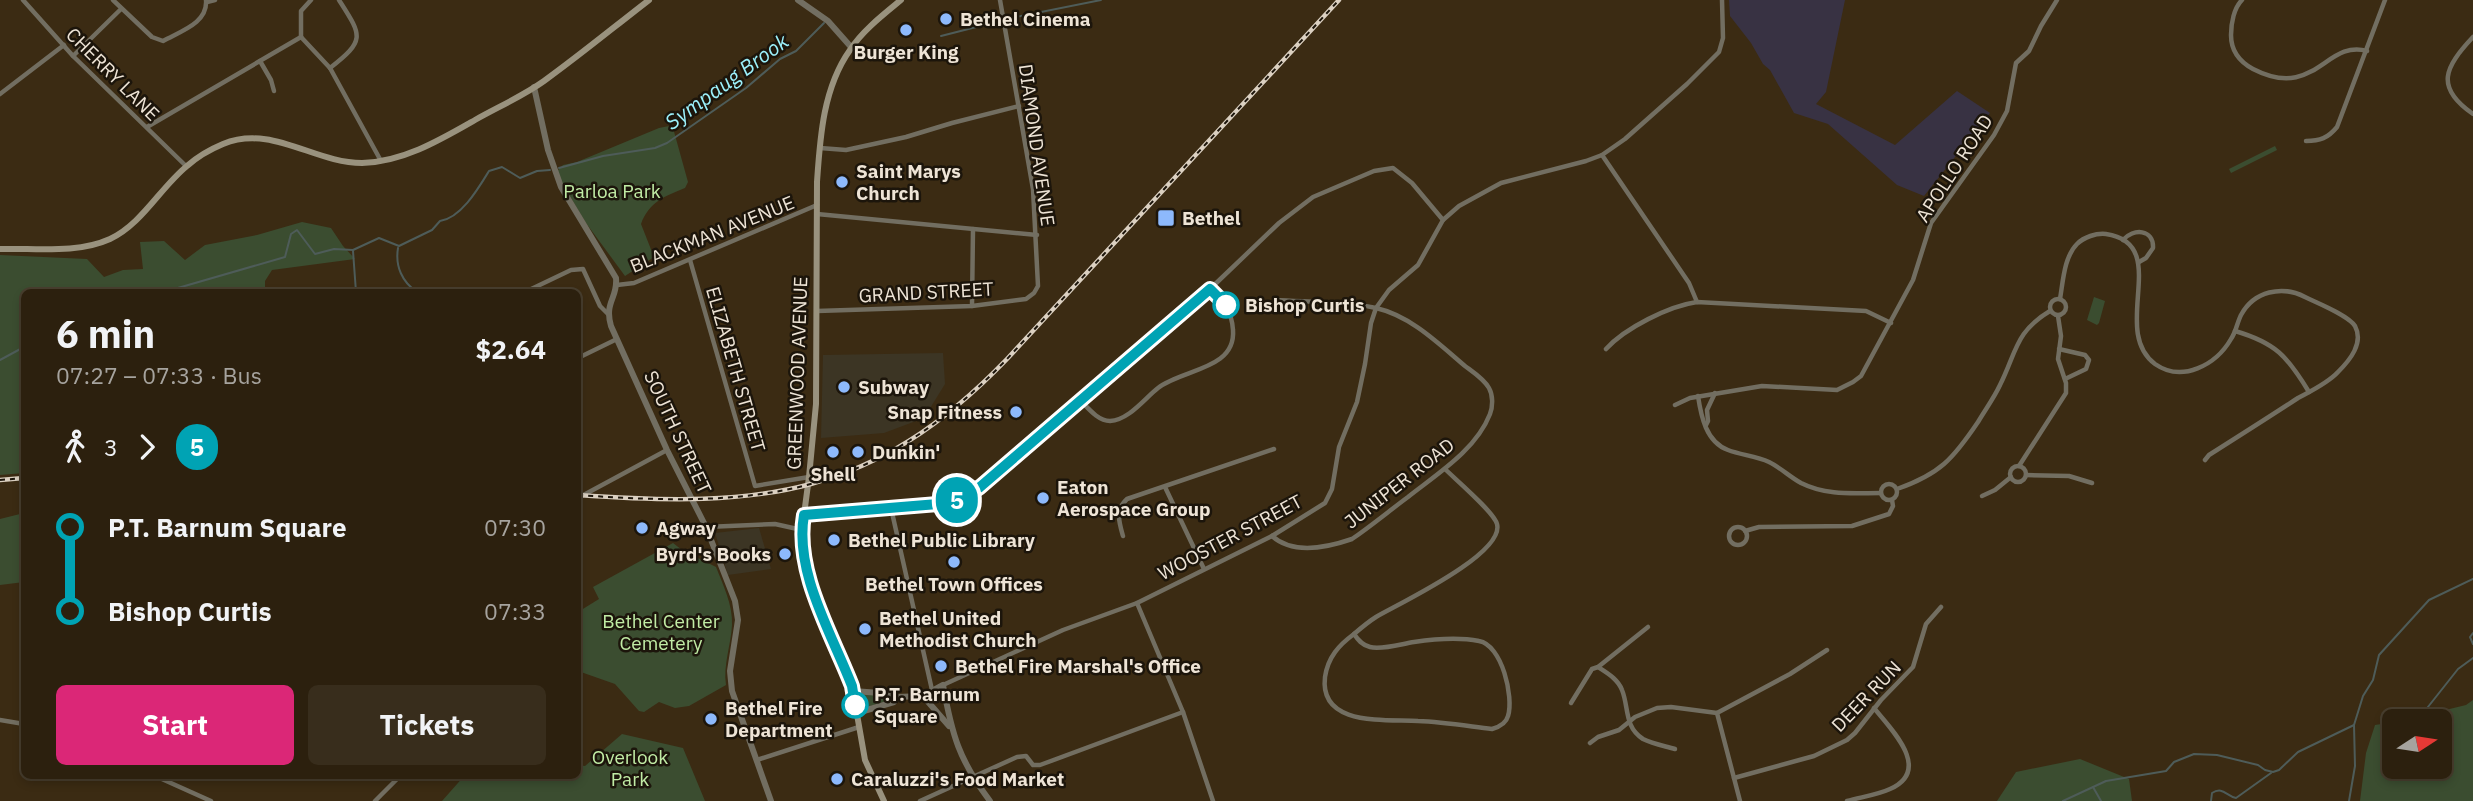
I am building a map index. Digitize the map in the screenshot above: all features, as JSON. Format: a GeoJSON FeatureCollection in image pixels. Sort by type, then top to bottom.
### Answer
{"type":"FeatureCollection","features":[{"type":"Feature","properties":{"kind":"main road"},"geometry":{"type":"LineString","coordinates":[[0,249],[66,248],[98,244],[113,238],[128,227],[187,166],[225,144],[244,139],[281,141],[344,162],[381,161],[412,153],[534,87],[649,0]]}},
{"type":"Feature","properties":{"kind":"main road","name":"GREENWOOD AVENUE"},"geometry":{"type":"LineString","coordinates":[[884,801],[865,760],[853,691],[803,558],[802,530],[816,404],[817,205],[820,148],[831,88],[851,47],[901,0]]}},
{"type":"Feature","properties":{"kind":"street","name":"CHERRY LANE"},"geometry":{"type":"LineString","coordinates":[[23,0],[73,56],[187,166]]}},
{"type":"Feature","properties":{"kind":"street"},"geometry":{"type":"LineString","coordinates":[[113,0],[152,37],[163,41],[196,23],[205,14],[207,1],[215,0]]}},
{"type":"Feature","properties":{"kind":"street"},"geometry":{"type":"LineString","coordinates":[[311,0],[301,11],[301,37],[330,68],[381,161]]}},
{"type":"Feature","properties":{"kind":"street"},"geometry":{"type":"LineString","coordinates":[[330,68],[348,54],[357,40],[358,29],[339,0]]}},
{"type":"Feature","properties":{"kind":"street"},"geometry":{"type":"LineString","coordinates":[[798,0],[828,21],[851,47]]}},
{"type":"Feature","properties":{"kind":"street","name":"DIAMOND AVENUE"},"geometry":{"type":"LineString","coordinates":[[1000,0],[1033,189],[1038,286],[1034,293]]}},
{"type":"Feature","properties":{"kind":"street","name":"WOOSTER STREET"},"geometry":{"type":"LineString","coordinates":[[923,696],[1063,630],[1138,603],[1272,536],[1318,508],[1329,497],[1339,447],[1357,402],[1376,308],[1389,290],[1418,265],[1443,220],[1459,206],[1501,183],[1602,155],[1626,138],[1719,52],[1723,38],[1722,0]]}},
{"type":"Feature","properties":{"kind":"street","name":"APOLLO ROAD"},"geometry":{"type":"LineString","coordinates":[[1675,405],[1698,396],[1762,386],[1836,390],[1861,376],[1913,280],[1931,223],[1994,135],[2007,111],[2016,63],[2029,51],[2057,0]]}},
{"type":"Feature","properties":{"kind":"street"},"geometry":{"type":"LineString","coordinates":[[2242,0],[2233,15],[2231,35],[2234,51],[2242,63],[2266,75],[2288,79],[2304,76],[2343,51],[2357,48],[2367,51]]}},
{"type":"Feature","properties":{"kind":"street"},"geometry":{"type":"LineString","coordinates":[[2306,142],[2330,136],[2337,127],[2385,0]]}},
{"type":"Feature","properties":{"kind":"street"},"geometry":{"type":"LineString","coordinates":[[73,56],[121,9]]}},
{"type":"Feature","properties":{"kind":"street"},"geometry":{"type":"LineString","coordinates":[[147,127],[301,37]]}},
{"type":"Feature","properties":{"kind":"street"},"geometry":{"type":"LineString","coordinates":[[2473,37],[2455,58],[2447,83],[2451,95],[2473,114]]}},
{"type":"Feature","properties":{"kind":"street"},"geometry":{"type":"LineString","coordinates":[[0,94],[64,45]]}},
{"type":"Feature","properties":{"kind":"street"},"geometry":{"type":"LineString","coordinates":[[260,61],[274,91]]}},
{"type":"Feature","properties":{"kind":"street"},"geometry":{"type":"LineString","coordinates":[[534,87],[548,150],[561,187],[617,278],[608,314]]}},
{"type":"Feature","properties":{"kind":"street"},"geometry":{"type":"LineString","coordinates":[[820,148],[846,150],[870,145],[1019,106]]}},
{"type":"Feature","properties":{"kind":"street"},"geometry":{"type":"LineString","coordinates":[[1602,155],[1689,283],[1697,302]]}},
{"type":"Feature","properties":{"kind":"street"},"geometry":{"type":"LineString","coordinates":[[804,515],[950,503],[965,497],[1210,289],[1279,223],[1313,197],[1374,171],[1393,168],[1412,183],[1443,220]]}},
{"type":"Feature","properties":{"kind":"street","name":"BLACKMAN AVENUE"},"geometry":{"type":"LineString","coordinates":[[617,285],[634,282],[690,260],[817,205]]}},
{"type":"Feature","properties":{"kind":"street"},"geometry":{"type":"LineString","coordinates":[[817,214],[1037,235]]}},
{"type":"Feature","properties":{"kind":"street"},"geometry":{"type":"LineString","coordinates":[[972,306],[973,229]]}},
{"type":"Feature","properties":{"kind":"street"},"geometry":{"type":"LineString","coordinates":[[2123,240],[2129,234],[2138,232],[2151,236],[2153,248],[2146,258],[2138,262]]}},
{"type":"Feature","properties":{"kind":"street"},"geometry":{"type":"LineString","coordinates":[[2060,299],[2068,261],[2077,244],[2100,234],[2123,240],[2133,249],[2138,262],[2137,336],[2144,353],[2154,363],[2170,371],[2195,370],[2212,361],[2225,347],[2239,318],[2250,303],[2262,295],[2279,290],[2301,295],[2352,322],[2358,335],[2356,349],[2338,372],[2205,460]]}},
{"type":"Feature","properties":{"kind":"street","name":"ELIZABETH STREET"},"geometry":{"type":"LineString","coordinates":[[690,260],[755,486],[809,477]]}},
{"type":"Feature","properties":{"kind":"street"},"geometry":{"type":"LineString","coordinates":[[532,289],[570,270],[583,269],[600,306],[608,314]]}},
{"type":"Feature","properties":{"kind":"street"},"geometry":{"type":"LineString","coordinates":[[1080,400],[1097,416],[1114,421],[1172,379],[1222,358],[1231,345],[1234,333],[1232,318],[1226,305],[1210,289]]}},
{"type":"Feature","properties":{"kind":"street","name":"GRAND STREET"},"geometry":{"type":"LineString","coordinates":[[817,311],[972,306],[1026,299],[1034,293]]}},
{"type":"Feature","properties":{"kind":"street"},"geometry":{"type":"LineString","coordinates":[[1897,489],[1934,474],[1956,454],[1997,391],[2022,334],[2036,319],[2050,311],[2052,301],[2060,299]]}},
{"type":"Feature","properties":{"kind":"street"},"geometry":{"type":"LineString","coordinates":[[2058,316],[2066,309],[2066,304],[2060,299]]}},
{"type":"Feature","properties":{"kind":"street"},"geometry":{"type":"LineString","coordinates":[[1275,300],[1322,301],[1376,308]]}},
{"type":"Feature","properties":{"kind":"street"},"geometry":{"type":"LineString","coordinates":[[1606,349],[1616,338],[1678,305],[1697,302],[1866,311],[1891,323]]}},
{"type":"Feature","properties":{"kind":"street","name":"JUNIPER ROAD"},"geometry":{"type":"LineString","coordinates":[[1272,536],[1282,545],[1300,548],[1338,544],[1352,538],[1445,469],[1468,447],[1490,413],[1490,389],[1475,374],[1408,321],[1376,308]]}},
{"type":"Feature","properties":{"kind":"street"},"geometry":{"type":"LineString","coordinates":[[2011,477],[2011,470],[2019,466],[2064,397],[2067,388],[2058,359],[2061,335],[2058,316],[2050,311]]}},
{"type":"Feature","properties":{"kind":"street","name":"SOUTH STREET"},"geometry":{"type":"LineString","coordinates":[[608,314],[667,450],[706,527],[735,601],[738,620],[730,671],[732,691],[771,801]]}},
{"type":"Feature","properties":{"kind":"street"},"geometry":{"type":"LineString","coordinates":[[2235,331],[2260,338],[2271,345],[2292,366],[2309,391]]}},
{"type":"Feature","properties":{"kind":"street"},"geometry":{"type":"LineString","coordinates":[[581,357],[617,339]]}},
{"type":"Feature","properties":{"kind":"street"},"geometry":{"type":"LineString","coordinates":[[2059,349],[2085,355],[2089,360],[2086,369],[2065,379]]}},
{"type":"Feature","properties":{"kind":"street"},"geometry":{"type":"LineString","coordinates":[[1706,425],[1707,410],[1715,393]]}},
{"type":"Feature","properties":{"kind":"street"},"geometry":{"type":"LineString","coordinates":[[1698,396],[1702,421],[1713,439],[1723,448],[1770,462],[1807,486],[1832,493],[1881,493]]}},
{"type":"Feature","properties":{"kind":"street"},"geometry":{"type":"LineString","coordinates":[[1123,536],[1119,520],[1121,505],[1127,499],[1274,449]]}},
{"type":"Feature","properties":{"kind":"street"},"geometry":{"type":"LineString","coordinates":[[581,496],[667,450]]}},
{"type":"Feature","properties":{"kind":"street"},"geometry":{"type":"LineString","coordinates":[[2019,466],[2025,470],[2026,475]]}},
{"type":"Feature","properties":{"kind":"street"},"geometry":{"type":"LineString","coordinates":[[1354,634],[1359,642],[1371,648],[1444,639],[1481,641],[1494,649],[1500,659],[1509,705],[1508,718],[1502,726],[1492,729],[1426,721],[1384,722],[1351,716],[1343,713],[1328,697],[1324,684],[1336,648],[1374,618],[1474,560],[1496,534],[1498,525],[1492,515],[1445,469]]}},
{"type":"Feature","properties":{"kind":"street"},"geometry":{"type":"LineString","coordinates":[[2011,477],[2019,482],[2026,475],[2069,476],[2092,483]]}},
{"type":"Feature","properties":{"kind":"street"},"geometry":{"type":"LineString","coordinates":[[1982,496],[1995,490],[2011,477]]}},
{"type":"Feature","properties":{"kind":"street"},"geometry":{"type":"LineString","coordinates":[[1881,493],[1886,484],[1894,485],[1897,489]]}},
{"type":"Feature","properties":{"kind":"street"},"geometry":{"type":"LineString","coordinates":[[1165,487],[1204,569]]}},
{"type":"Feature","properties":{"kind":"street"},"geometry":{"type":"LineString","coordinates":[[1745,531],[1745,542],[1737,545],[1731,542],[1729,534],[1732,529],[1738,527],[1745,531],[1759,527],[1859,526],[1889,514],[1897,489]]}},
{"type":"Feature","properties":{"kind":"street"},"geometry":{"type":"LineString","coordinates":[[1881,493],[1885,499],[1892,500]]}},
{"type":"Feature","properties":{"kind":"street"},"geometry":{"type":"LineString","coordinates":[[891,508],[932,691]]}},
{"type":"Feature","properties":{"kind":"street"},"geometry":{"type":"LineString","coordinates":[[706,527],[775,524],[802,530]]}},
{"type":"Feature","properties":{"kind":"street"},"geometry":{"type":"LineString","coordinates":[[1138,603],[1183,712],[1213,801]]}},
{"type":"Feature","properties":{"kind":"street","name":"DEER RUN"},"geometry":{"type":"LineString","coordinates":[[1734,778],[1814,756],[1832,749],[1855,733],[1874,708],[1913,667],[1926,624],[1941,607]]}},
{"type":"Feature","properties":{"kind":"street"},"geometry":{"type":"LineString","coordinates":[[1570,703],[1592,669],[1648,627]]}},
{"type":"Feature","properties":{"kind":"street"},"geometry":{"type":"LineString","coordinates":[[1590,743],[1657,708],[1671,707],[1717,713],[1790,674],[1826,650]]}},
{"type":"Feature","properties":{"kind":"street"},"geometry":{"type":"LineString","coordinates":[[1598,667],[1615,679],[1622,688],[1632,728],[1644,739],[1675,749]]}},
{"type":"Feature","properties":{"kind":"street"},"geometry":{"type":"LineString","coordinates":[[943,685],[950,728],[963,762],[990,801]]}},
{"type":"Feature","properties":{"kind":"street"},"geometry":{"type":"LineString","coordinates":[[853,691],[894,694],[897,697],[923,696],[950,728]]}},
{"type":"Feature","properties":{"kind":"street"},"geometry":{"type":"LineString","coordinates":[[857,713],[894,702],[897,697]]}},
{"type":"Feature","properties":{"kind":"street"},"geometry":{"type":"LineString","coordinates":[[1847,801],[1890,789],[1906,775],[1909,759],[1907,751],[1874,708]]}},
{"type":"Feature","properties":{"kind":"street"},"geometry":{"type":"LineString","coordinates":[[920,801],[1022,755],[1029,758],[1033,765],[1040,765],[1183,712]]}},
{"type":"Feature","properties":{"kind":"street"},"geometry":{"type":"LineString","coordinates":[[1717,713],[1740,801]]}},
{"type":"Feature","properties":{"kind":"street"},"geometry":{"type":"LineString","coordinates":[[0,720],[21,724]]}},
{"type":"Feature","properties":{"kind":"street"},"geometry":{"type":"LineString","coordinates":[[757,761],[859,727]]}},
{"type":"Feature","properties":{"kind":"street"},"geometry":{"type":"LineString","coordinates":[[162,779],[211,801]]}},
{"type":"Feature","properties":{"kind":"street"},"geometry":{"type":"LineString","coordinates":[[375,801],[397,779]]}},
{"type":"Feature","properties":{"kind":"shaded area"},"geometry":{"type":"Polygon","coordinates":[[[1729,0],[1845,0],[1826,92],[1816,104],[1895,145],[1957,91],[1990,113],[1924,196],[1897,185],[1828,124],[1794,113],[1770,70],[1730,16],[1729,0]]]}},
{"type":"Feature","properties":{"kind":"shaded area"},"geometry":{"type":"Polygon","coordinates":[[[943,353],[945,384],[924,418],[884,433],[821,438],[823,355],[943,353]]]}},
{"type":"Feature","properties":{"kind":"shaded area"},"geometry":{"type":"Polygon","coordinates":[[[759,528],[771,569],[728,575],[715,533],[759,528]]]}},
{"type":"Feature","properties":{"kind":"green space","name":"Parloa Park"},"geometry":{"type":"Polygon","coordinates":[[[669,126],[673,128],[688,182],[685,188],[664,197],[648,210],[641,224],[654,257],[625,276],[586,223],[557,171],[563,165],[669,126]]]}},
{"type":"Feature","properties":{"kind":"green space"},"geometry":{"type":"Polygon","coordinates":[[[2275,146],[2277,150],[2231,173],[2229,169],[2275,146]]]}},
{"type":"Feature","properties":{"kind":"green space"},"geometry":{"type":"Polygon","coordinates":[[[302,222],[331,228],[355,259],[272,270],[265,281],[265,289],[21,289],[21,473],[0,475],[0,255],[87,259],[104,277],[123,270],[143,269],[140,242],[164,241],[185,260],[205,245],[257,235],[302,222]]]}},
{"type":"Feature","properties":{"kind":"green space"},"geometry":{"type":"Polygon","coordinates":[[[2094,297],[2105,301],[2097,325],[2087,320],[2094,297]]]}},
{"type":"Feature","properties":{"kind":"green space"},"geometry":{"type":"Polygon","coordinates":[[[21,514],[21,582],[0,585],[0,519],[21,514]]]}},
{"type":"Feature","properties":{"kind":"green space","name":"Bethel Center Cemetery"},"geometry":{"type":"Polygon","coordinates":[[[673,543],[716,567],[732,618],[726,685],[689,706],[675,708],[659,702],[644,712],[639,711],[615,684],[581,672],[581,610],[599,599],[593,587],[673,543]]]}},
{"type":"Feature","properties":{"kind":"green space"},"geometry":{"type":"Polygon","coordinates":[[[859,694],[891,695],[893,699],[864,708],[861,706],[859,694]]]}},
{"type":"Feature","properties":{"kind":"green space"},"geometry":{"type":"Polygon","coordinates":[[[2473,700],[2473,801],[2360,801],[2366,753],[2375,725],[2382,724],[2382,779],[2452,779],[2452,709],[2450,709],[2466,705],[2473,700]]]}},
{"type":"Feature","properties":{"kind":"green space","name":"Overlook Park"},"geometry":{"type":"Polygon","coordinates":[[[622,734],[683,748],[705,801],[442,801],[461,779],[581,779],[581,765],[585,766],[622,734]]]}},
{"type":"Feature","properties":{"kind":"green space"},"geometry":{"type":"Polygon","coordinates":[[[2080,759],[2129,779],[2132,801],[1997,801],[2016,772],[2080,759]]]}},
{"type":"Feature","properties":{"kind":"waterway","name":"Sympaug Brook"},"geometry":{"type":"LineString","coordinates":[[1011,18],[1101,0]]}},
{"type":"Feature","properties":{"kind":"waterway","name":"Sympaug Brook"},"geometry":{"type":"LineString","coordinates":[[941,36],[996,22]]}},
{"type":"Feature","properties":{"kind":"waterway","name":"Sympaug Brook"},"geometry":{"type":"LineString","coordinates":[[559,168],[603,156],[655,148],[667,143],[746,88],[780,59],[796,51],[824,23]]}},
{"type":"Feature","properties":{"kind":"waterway","name":"Sympaug Brook"},"geometry":{"type":"LineString","coordinates":[[174,289],[285,257],[291,234],[297,230],[315,254],[334,249],[353,250],[379,238],[399,246],[432,230],[440,221],[462,209],[489,171],[502,167],[520,178],[537,171],[550,170]]}},
{"type":"Feature","properties":{"kind":"waterway"},"geometry":{"type":"LineString","coordinates":[[398,248],[401,273],[414,289]]}},
{"type":"Feature","properties":{"kind":"waterway"},"geometry":{"type":"LineString","coordinates":[[353,251],[356,289]]}},
{"type":"Feature","properties":{"kind":"waterway","name":"Sympaug Brook"},"geometry":{"type":"LineString","coordinates":[[0,360],[21,349]]}},
{"type":"Feature","properties":{"kind":"waterway"},"geometry":{"type":"LineString","coordinates":[[2349,801],[2355,766],[2354,725],[2363,696],[2373,680],[2379,655],[2429,600],[2473,579]]}},
{"type":"Feature","properties":{"kind":"waterway"},"geometry":{"type":"LineString","coordinates":[[2473,633],[2470,637],[2473,644]]}},
{"type":"Feature","properties":{"kind":"waterway"},"geometry":{"type":"LineString","coordinates":[[2426,709],[2458,669],[2473,658]]}},
{"type":"Feature","properties":{"kind":"waterway"},"geometry":{"type":"LineString","coordinates":[[2063,801],[2106,781],[2166,771],[2174,762],[2194,754],[2217,755],[2258,765],[2273,772],[2279,770],[2298,752],[2354,725]]}},
{"type":"Feature","properties":{"kind":"waterway"},"geometry":{"type":"LineString","coordinates":[[2211,801],[2212,793],[2219,791],[2236,798],[2271,773]]}},
{"type":"Feature","properties":{"kind":"waterway"},"geometry":{"type":"LineString","coordinates":[[2093,787],[2101,801]]}},
{"type":"Feature","properties":{"kind":"railway"},"geometry":{"type":"LineString","coordinates":[[581,495],[703,499],[759,494],[811,484],[861,467],[909,441],[958,405],[1007,359],[1339,0]]}},
{"type":"Feature","properties":{"kind":"railway"},"geometry":{"type":"LineString","coordinates":[[0,480],[21,478]]}},
{"type":"Feature","properties":{"kind":"bus line","name":"5"},"geometry":{"type":"LineString","coordinates":[[855,705],[852,686],[803,558],[804,515],[950,503],[965,497],[1210,289],[1226,305]]}},
{"type":"Feature","properties":{"kind":"place","name":"Bethel Cinema"},"geometry":{"type":"Point","coordinates":[946,19]}},
{"type":"Feature","properties":{"kind":"place","name":"Burger King"},"geometry":{"type":"Point","coordinates":[906,30]}},
{"type":"Feature","properties":{"kind":"place","name":"Saint Marys Church"},"geometry":{"type":"Point","coordinates":[842,182]}},
{"type":"Feature","properties":{"kind":"place","name":"Bethel"},"geometry":{"type":"Point","coordinates":[1166,218]}},
{"type":"Feature","properties":{"kind":"place","name":"Bishop Curtis"},"geometry":{"type":"Point","coordinates":[1226,305]}},
{"type":"Feature","properties":{"kind":"place","name":"Subway"},"geometry":{"type":"Point","coordinates":[844,387]}},
{"type":"Feature","properties":{"kind":"place","name":"Snap Fitness"},"geometry":{"type":"Point","coordinates":[1016,412]}},
{"type":"Feature","properties":{"kind":"place","name":"Shell"},"geometry":{"type":"Point","coordinates":[833,452]}},
{"type":"Feature","properties":{"kind":"place","name":"Dunkin'"},"geometry":{"type":"Point","coordinates":[858,452]}},
{"type":"Feature","properties":{"kind":"place","name":"Eaton Aerospace Group"},"geometry":{"type":"Point","coordinates":[1043,498]}},
{"type":"Feature","properties":{"kind":"place","name":"Agway"},"geometry":{"type":"Point","coordinates":[642,528]}},
{"type":"Feature","properties":{"kind":"place","name":"Bethel Public Library"},"geometry":{"type":"Point","coordinates":[834,540]}},
{"type":"Feature","properties":{"kind":"place","name":"Byrd's Books"},"geometry":{"type":"Point","coordinates":[785,554]}},
{"type":"Feature","properties":{"kind":"place","name":"Bethel Town Offices"},"geometry":{"type":"Point","coordinates":[954,562]}},
{"type":"Feature","properties":{"kind":"place","name":"Bethel United Methodist Church"},"geometry":{"type":"Point","coordinates":[865,629]}},
{"type":"Feature","properties":{"kind":"place","name":"Bethel Fire Marshal's Office"},"geometry":{"type":"Point","coordinates":[941,666]}},
{"type":"Feature","properties":{"kind":"place","name":"P.T. Barnum Square"},"geometry":{"type":"Point","coordinates":[855,705]}},
{"type":"Feature","properties":{"kind":"place","name":"Bethel Fire Department"},"geometry":{"type":"Point","coordinates":[711,719]}},
{"type":"Feature","properties":{"kind":"place","name":"Caraluzzi's Food Market"},"geometry":{"type":"Point","coordinates":[837,779]}}]}
